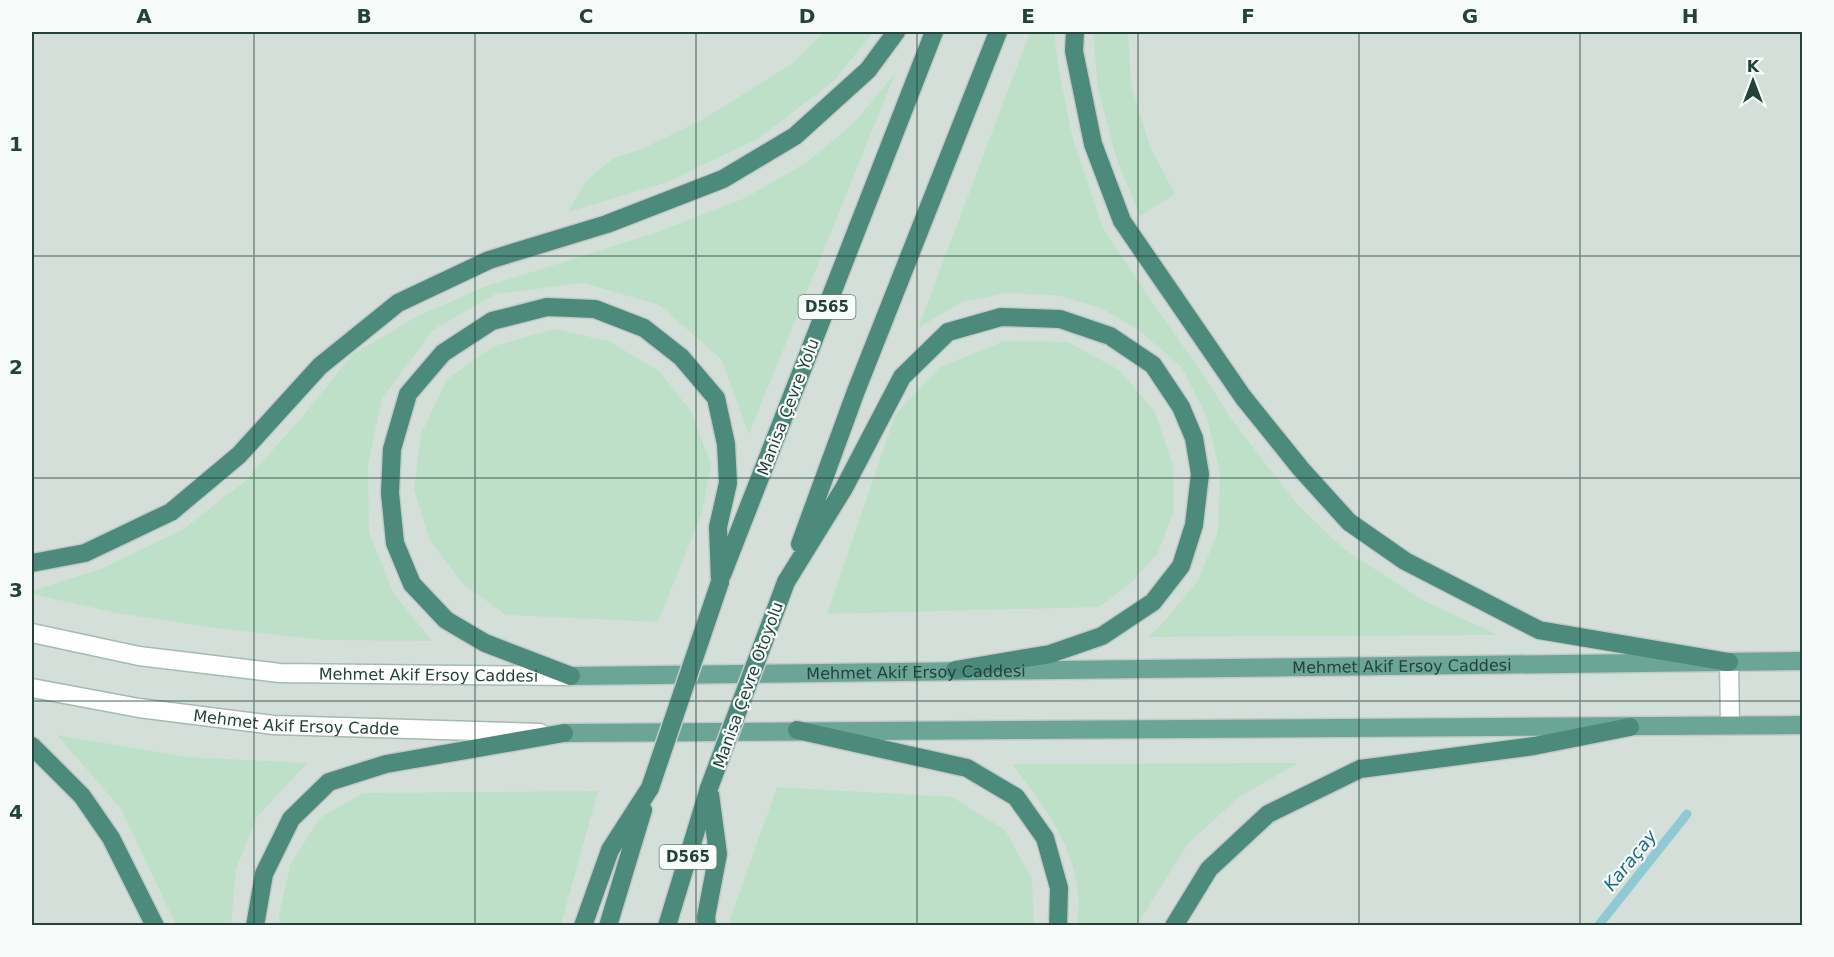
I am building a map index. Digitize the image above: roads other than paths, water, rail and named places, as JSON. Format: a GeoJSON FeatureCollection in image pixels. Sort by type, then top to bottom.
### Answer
{"type":"FeatureCollection","features":[{"type":"Feature","properties":{"kind":"highway"},"geometry":{"type":"LineString","coordinates":[[32,563],[85,553],[171,512],[239,455],[320,366],[398,303],[489,260],[607,224],[723,179],[795,136],[868,70],[896,32]]}},
{"type":"Feature","properties":{"kind":"highway","name":"Manisa Çevre Yolu"},"geometry":{"type":"LineString","coordinates":[[720,582],[934,32]]}},
{"type":"Feature","properties":{"kind":"highway","name":"D565"},"geometry":{"type":"LineString","coordinates":[[786,582],[860,381],[998,32]]}},
{"type":"Feature","properties":{"kind":"highway"},"geometry":{"type":"LineString","coordinates":[[1075,32],[1074,51],[1093,144],[1122,221],[1243,398],[1301,469],[1349,522],[1405,561],[1539,630],[1729,662]]}},
{"type":"Feature","properties":{"kind":"highway"},"geometry":{"type":"LineString","coordinates":[[571,676],[485,643],[446,620],[412,584],[395,543],[390,493],[392,449],[408,394],[443,353],[492,321],[547,307],[595,309],[644,328],[681,357],[716,398],[726,444],[728,483],[718,527],[720,582]]}},
{"type":"Feature","properties":{"kind":"highway"},"geometry":{"type":"LineString","coordinates":[[786,582],[844,488],[902,377],[948,332],[1001,316],[1060,318],[1110,336],[1153,365],[1181,407],[1194,438],[1200,474],[1199,484],[1194,525],[1180,566],[1152,602],[1102,636],[1050,654],[955,670]]}},
{"type":"Feature","properties":{"kind":"highway","name":"D565"},"geometry":{"type":"LineString","coordinates":[[608,926],[650,788],[720,582]]}},
{"type":"Feature","properties":{"kind":"highway","name":"Manisa Çevre Otoyolu"},"geometry":{"type":"LineString","coordinates":[[709,788],[786,582]]}},
{"type":"Feature","properties":{"kind":"highway"},"geometry":{"type":"LineString","coordinates":[[1174,926],[1209,869],[1268,814],[1360,769],[1534,746],[1630,727]]}},
{"type":"Feature","properties":{"kind":"highway"},"geometry":{"type":"LineString","coordinates":[[797,730],[967,768],[1016,797],[1045,838],[1059,888],[1058,926]]}},
{"type":"Feature","properties":{"kind":"highway"},"geometry":{"type":"LineString","coordinates":[[255,926],[264,874],[291,819],[329,782],[386,764],[564,734]]}},
{"type":"Feature","properties":{"kind":"highway"},"geometry":{"type":"LineString","coordinates":[[32,746],[82,796],[111,838],[155,926]]}},
{"type":"Feature","properties":{"kind":"highway"},"geometry":{"type":"LineString","coordinates":[[583,926],[610,850],[650,788]]}},
{"type":"Feature","properties":{"kind":"highway"},"geometry":{"type":"LineString","coordinates":[[707,926],[706,916],[718,854],[709,788]]}},
{"type":"Feature","properties":{"kind":"highway","name":"D565"},"geometry":{"type":"LineString","coordinates":[[667,926],[709,788]]}},
{"type":"Feature","properties":{"kind":"main road","name":"Mehmet Akif Ersoy Caddesi"},"geometry":{"type":"LineString","coordinates":[[32,633],[139,657],[280,673],[571,676],[1803,661]]}},
{"type":"Feature","properties":{"kind":"main road"},"geometry":{"type":"LineString","coordinates":[[1729,662],[1730,725]]}},
{"type":"Feature","properties":{"kind":"main road","name":"Mehmet Akif Ersoy Cadde"},"geometry":{"type":"LineString","coordinates":[[32,688],[139,708],[274,725],[564,734]]}},
{"type":"Feature","properties":{"kind":"main road"},"geometry":{"type":"LineString","coordinates":[[564,734],[797,730],[1630,727],[1803,724]]}},
{"type":"Feature","properties":{"kind":"waterway","name":"Karaçay"},"geometry":{"type":"LineString","coordinates":[[1598,926],[1687,814]]}}]}
